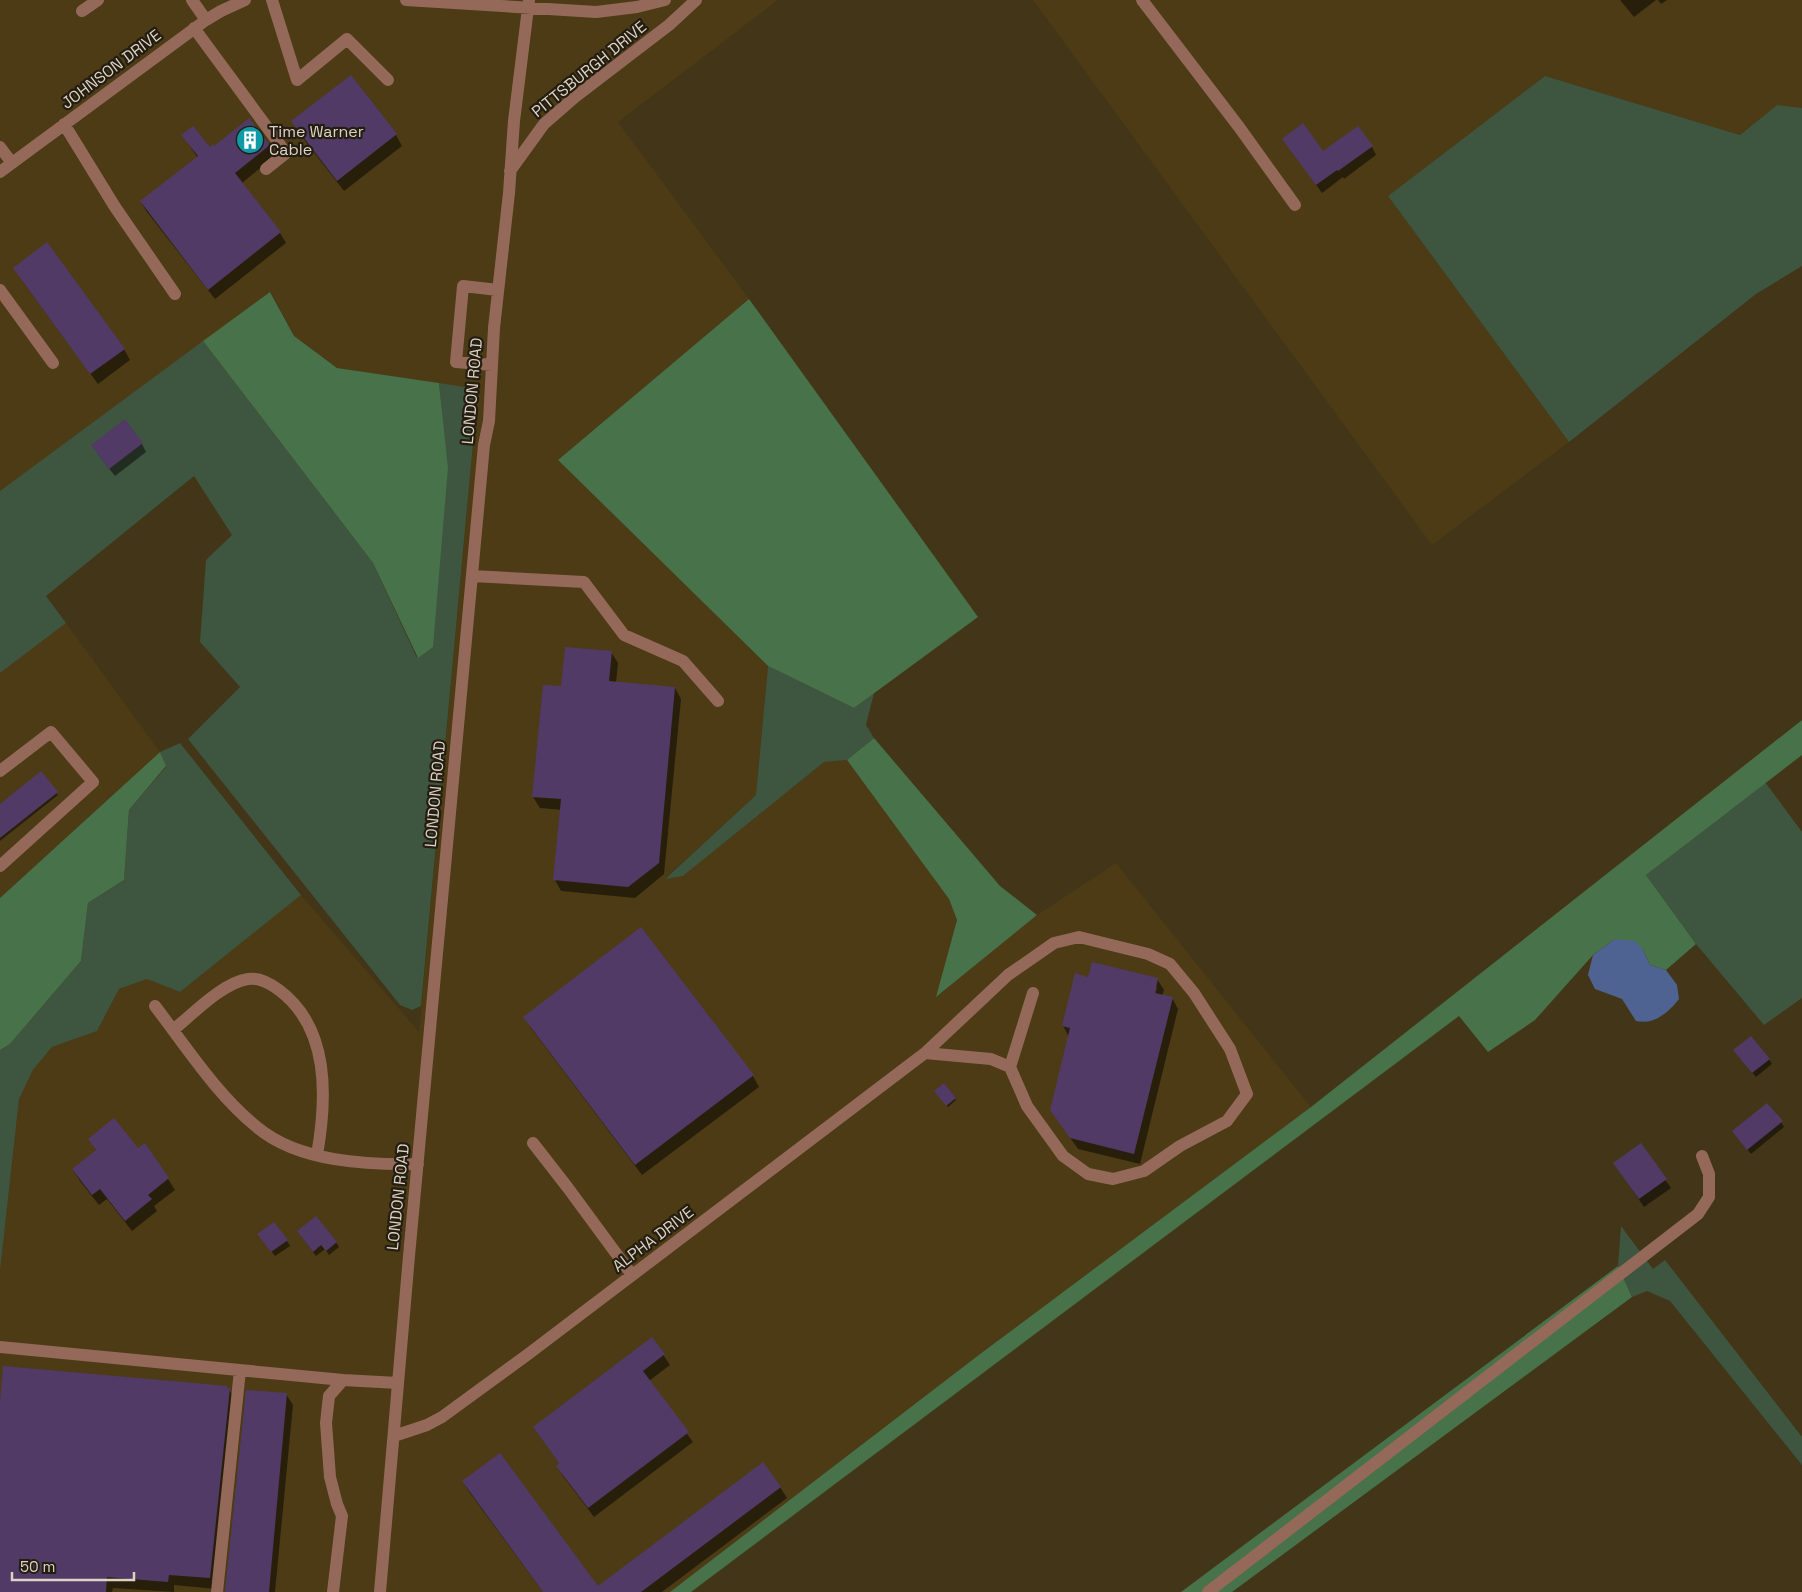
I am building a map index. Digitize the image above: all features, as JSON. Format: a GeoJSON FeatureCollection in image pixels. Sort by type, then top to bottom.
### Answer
{"type":"FeatureCollection","features":[{"type":"Feature","properties":{"kind":"street"},"geometry":{"type":"LineString","coordinates":[[82,12],[98,0]]}},
{"type":"Feature","properties":{"kind":"street"},"geometry":{"type":"LineString","coordinates":[[192,0],[206,20]]}},
{"type":"Feature","properties":{"kind":"street","name":"JOHNSON DRIVE"},"geometry":{"type":"LineString","coordinates":[[0,172],[194,28],[245,0]]}},
{"type":"Feature","properties":{"kind":"street"},"geometry":{"type":"LineString","coordinates":[[272,0],[297,80],[347,39],[388,80]]}},
{"type":"Feature","properties":{"kind":"street"},"geometry":{"type":"LineString","coordinates":[[406,0],[528,4]]}},
{"type":"Feature","properties":{"kind":"street","name":"PITTSBURGH DRIVE"},"geometry":{"type":"LineString","coordinates":[[528,4],[596,12],[637,7],[665,0]]}},
{"type":"Feature","properties":{"kind":"street","name":"PITTSBURGH DRIVE"},"geometry":{"type":"LineString","coordinates":[[510,171],[544,124],[575,97],[669,24],[696,0]]}},
{"type":"Feature","properties":{"kind":"street"},"geometry":{"type":"LineString","coordinates":[[1142,0],[1295,205]]}},
{"type":"Feature","properties":{"kind":"street","name":"LONDON ROAD"},"geometry":{"type":"LineString","coordinates":[[380,1592],[484,445],[489,421],[498,290],[514,120],[528,4]]}},
{"type":"Feature","properties":{"kind":"street"},"geometry":{"type":"LineString","coordinates":[[194,28],[286,153],[266,169]]}},
{"type":"Feature","properties":{"kind":"street"},"geometry":{"type":"LineString","coordinates":[[64,124],[115,208],[175,294]]}},
{"type":"Feature","properties":{"kind":"street"},"geometry":{"type":"LineString","coordinates":[[0,147],[12,163]]}},
{"type":"Feature","properties":{"kind":"street"},"geometry":{"type":"LineString","coordinates":[[492,365],[456,362],[463,286],[498,290]]}},
{"type":"Feature","properties":{"kind":"street"},"geometry":{"type":"LineString","coordinates":[[0,290],[54,363]]}},
{"type":"Feature","properties":{"kind":"street"},"geometry":{"type":"LineString","coordinates":[[472,576],[584,582],[624,635],[683,660],[718,701]]}},
{"type":"Feature","properties":{"kind":"street"},"geometry":{"type":"LineString","coordinates":[[0,770],[51,732],[93,782],[0,866]]}},
{"type":"Feature","properties":{"kind":"street","name":"ALPHA DRIVE"},"geometry":{"type":"LineString","coordinates":[[394,1436],[427,1425],[442,1417],[924,1053],[1008,975],[1054,943],[1079,937],[1148,954],[1170,964],[1194,993],[1230,1049],[1247,1094],[1227,1121],[1180,1146],[1144,1171],[1113,1179],[1088,1174],[1063,1156],[1026,1106],[1010,1067]]}},
{"type":"Feature","properties":{"kind":"street"},"geometry":{"type":"LineString","coordinates":[[173,1030],[226,988],[249,979],[268,982],[289,998],[310,1027],[322,1067],[322,1125],[317,1154]]}},
{"type":"Feature","properties":{"kind":"street"},"geometry":{"type":"LineString","coordinates":[[924,1053],[991,1059],[1010,1067],[1033,993]]}},
{"type":"Feature","properties":{"kind":"street"},"geometry":{"type":"LineString","coordinates":[[155,1006],[222,1095],[259,1130],[281,1142],[344,1161],[380,1164],[418,1164]]}},
{"type":"Feature","properties":{"kind":"street"},"geometry":{"type":"LineString","coordinates":[[533,1143],[632,1275]]}},
{"type":"Feature","properties":{"kind":"street"},"geometry":{"type":"LineString","coordinates":[[1208,1592],[1698,1214],[1709,1197],[1709,1174],[1702,1156]]}},
{"type":"Feature","properties":{"kind":"street"},"geometry":{"type":"LineString","coordinates":[[0,1346],[343,1380],[398,1383]]}},
{"type":"Feature","properties":{"kind":"street"},"geometry":{"type":"LineString","coordinates":[[217,1592],[240,1370]]}},
{"type":"Feature","properties":{"kind":"street"},"geometry":{"type":"LineString","coordinates":[[333,1592],[342,1516],[330,1477],[326,1423],[329,1396],[343,1380]]}},
{"type":"Feature","properties":{"kind":"shaded area"},"geometry":{"type":"Polygon","coordinates":[[[0,0],[778,0],[618,122],[749,299],[558,460],[768,666],[756,795],[665,878],[683,876],[824,762],[847,760],[949,899],[957,920],[937,996],[1037,915],[1116,863],[1311,1107],[980,1354],[670,1592],[0,1592],[0,1271],[19,1099],[33,1070],[52,1047],[97,1031],[119,989],[147,979],[180,992],[301,895],[419,1032],[478,389],[337,368],[294,336],[271,292],[0,491],[0,0]]]}},
{"type":"Feature","properties":{"kind":"shaded area"},"geometry":{"type":"Polygon","coordinates":[[[1033,0],[1802,0],[1802,108],[1777,105],[1740,135],[1545,76],[1388,196],[1569,442],[1432,545],[1033,0]]]}},
{"type":"Feature","properties":{"kind":"shaded area"},"geometry":{"type":"Polygon","coordinates":[[[66,623],[160,752],[0,898],[0,673],[66,623]]]}},
{"type":"Feature","properties":{"kind":"green space"},"geometry":{"type":"Polygon","coordinates":[[[1545,76],[1740,135],[1777,105],[1802,108],[1802,266],[1756,294],[1569,442],[1388,196],[1545,76]]]}},
{"type":"Feature","properties":{"kind":"green space"},"geometry":{"type":"Polygon","coordinates":[[[270,292],[294,336],[337,368],[439,383],[448,468],[433,647],[418,658],[373,563],[203,341],[270,292]]]}},
{"type":"Feature","properties":{"kind":"green space"},"geometry":{"type":"Polygon","coordinates":[[[749,299],[978,617],[854,708],[768,666],[558,460],[749,299]]]}},
{"type":"Feature","properties":{"kind":"green space"},"geometry":{"type":"Polygon","coordinates":[[[203,341],[373,563],[417,658],[447,468],[439,383],[478,389],[421,1006],[412,1010],[400,1005],[188,739],[240,687],[200,642],[206,560],[232,535],[194,476],[46,596],[66,623],[0,673],[0,491],[203,341]]]}},
{"type":"Feature","properties":{"kind":"green space"},"geometry":{"type":"Polygon","coordinates":[[[768,666],[854,708],[874,693],[866,725],[874,738],[847,760],[824,762],[683,876],[665,879],[756,795],[768,666]]]}},
{"type":"Feature","properties":{"kind":"green space"},"geometry":{"type":"Polygon","coordinates":[[[1802,720],[1802,755],[1646,875],[1696,944],[1666,970],[1650,965],[1643,950],[1615,939],[1593,955],[1535,1020],[1488,1052],[1459,1016],[691,1592],[670,1592],[980,1354],[1311,1107],[1802,720]]]}},
{"type":"Feature","properties":{"kind":"green space"},"geometry":{"type":"Polygon","coordinates":[[[874,738],[1000,886],[1037,915],[936,997],[957,920],[949,899],[847,760],[874,738]]]}},
{"type":"Feature","properties":{"kind":"green space"},"geometry":{"type":"Polygon","coordinates":[[[180,743],[301,895],[180,992],[147,979],[119,989],[97,1031],[52,1047],[33,1070],[19,1099],[0,1271],[0,1050],[10,1044],[81,961],[88,903],[124,880],[129,810],[166,767],[160,752],[180,743]]]}},
{"type":"Feature","properties":{"kind":"green space"},"geometry":{"type":"Polygon","coordinates":[[[160,752],[166,766],[129,810],[124,880],[88,903],[81,961],[10,1044],[0,1050],[0,898],[160,752]]]}},
{"type":"Feature","properties":{"kind":"green space"},"geometry":{"type":"Polygon","coordinates":[[[1765,782],[1802,832],[1802,998],[1764,1025],[1696,944],[1646,875],[1765,782]]]}},
{"type":"Feature","properties":{"kind":"green space"},"geometry":{"type":"Polygon","coordinates":[[[1621,1226],[1653,1269],[1665,1260],[1802,1437],[1802,1465],[1670,1301],[1647,1291],[1632,1297],[1618,1266],[1621,1226]]]}},
{"type":"Feature","properties":{"kind":"green space"},"geometry":{"type":"Polygon","coordinates":[[[1618,1266],[1632,1297],[1232,1592],[1181,1592],[1618,1266]]]}},
{"type":"Feature","properties":{"kind":"water"},"geometry":{"type":"Polygon","coordinates":[[[1615,939],[1635,941],[1643,950],[1650,965],[1666,970],[1677,985],[1679,999],[1660,1017],[1643,1022],[1636,1021],[1622,999],[1595,989],[1588,975],[1593,955],[1615,939]]]}},
{"type":"Feature","properties":{"kind":"building"},"geometry":{"type":"Polygon","coordinates":[[[351,75],[397,134],[337,181],[291,121],[351,75]]]}},
{"type":"Feature","properties":{"kind":"building"},"geometry":{"type":"Polygon","coordinates":[[[249,118],[270,145],[235,173],[281,232],[208,290],[140,201],[198,156],[181,135],[193,126],[210,147],[213,144],[214,146],[249,118]]]}},
{"type":"Feature","properties":{"kind":"building"},"geometry":{"type":"Polygon","coordinates":[[[1303,123],[1323,151],[1358,126],[1373,146],[1316,185],[1282,139],[1303,123]]]}},
{"type":"Feature","properties":{"kind":"building"},"geometry":{"type":"Polygon","coordinates":[[[47,242],[125,349],[90,374],[13,268],[47,242]]]}},
{"type":"Feature","properties":{"kind":"building"},"geometry":{"type":"Polygon","coordinates":[[[125,419],[143,443],[109,469],[91,445],[125,419]]]}},
{"type":"Feature","properties":{"kind":"building"},"geometry":{"type":"Polygon","coordinates":[[[565,647],[612,651],[609,681],[675,687],[659,863],[628,887],[553,880],[561,799],[532,797],[543,685],[561,686],[565,647]]]}},
{"type":"Feature","properties":{"kind":"building"},"geometry":{"type":"Polygon","coordinates":[[[41,771],[58,792],[0,838],[0,804],[41,771]]]}},
{"type":"Feature","properties":{"kind":"building"},"geometry":{"type":"Polygon","coordinates":[[[641,927],[754,1075],[635,1165],[523,1017],[641,927]]]}},
{"type":"Feature","properties":{"kind":"building"},"geometry":{"type":"Polygon","coordinates":[[[1092,962],[1158,978],[1155,993],[1173,997],[1134,1154],[1070,1138],[1050,1110],[1070,1028],[1062,1026],[1075,973],[1088,977],[1092,962]]]}},
{"type":"Feature","properties":{"kind":"building"},"geometry":{"type":"Polygon","coordinates":[[[1751,1036],[1770,1059],[1752,1073],[1733,1050],[1751,1036]]]}},
{"type":"Feature","properties":{"kind":"building"},"geometry":{"type":"Polygon","coordinates":[[[944,1083],[956,1098],[946,1106],[934,1091],[944,1083]]]}},
{"type":"Feature","properties":{"kind":"building"},"geometry":{"type":"Polygon","coordinates":[[[1767,1103],[1783,1121],[1747,1150],[1732,1131],[1767,1103]]]}},
{"type":"Feature","properties":{"kind":"building"},"geometry":{"type":"Polygon","coordinates":[[[114,1118],[138,1148],[145,1143],[169,1178],[148,1195],[152,1199],[125,1221],[100,1189],[92,1195],[72,1169],[96,1150],[88,1139],[114,1118]]]}},
{"type":"Feature","properties":{"kind":"building"},"geometry":{"type":"Polygon","coordinates":[[[1641,1143],[1667,1179],[1639,1199],[1613,1163],[1641,1143]]]}},
{"type":"Feature","properties":{"kind":"building"},"geometry":{"type":"Polygon","coordinates":[[[316,1216],[337,1242],[326,1251],[321,1245],[313,1252],[297,1231],[316,1216]]]}},
{"type":"Feature","properties":{"kind":"building"},"geometry":{"type":"Polygon","coordinates":[[[274,1222],[288,1240],[271,1252],[257,1234],[274,1222]]]}},
{"type":"Feature","properties":{"kind":"building"},"geometry":{"type":"Polygon","coordinates":[[[652,1337],[665,1354],[643,1371],[689,1432],[588,1508],[556,1466],[559,1463],[533,1427],[652,1337]]]}},
{"type":"Feature","properties":{"kind":"building"},"geometry":{"type":"Polygon","coordinates":[[[3,1366],[228,1386],[227,1388],[230,1388],[210,1578],[169,1575],[168,1582],[107,1577],[106,1592],[0,1592],[0,1403],[3,1366]]]}},
{"type":"Feature","properties":{"kind":"building"},"geometry":{"type":"Polygon","coordinates":[[[246,1390],[287,1393],[269,1592],[225,1592],[246,1390]]]}},
{"type":"Feature","properties":{"kind":"building"},"geometry":{"type":"Polygon","coordinates":[[[500,1453],[598,1586],[763,1462],[781,1487],[641,1592],[543,1592],[462,1481],[500,1453]]]}},
{"type":"Feature","properties":{"kind":"place","name":"Time Warner Cable"},"geometry":{"type":"Point","coordinates":[250,140]}}]}
